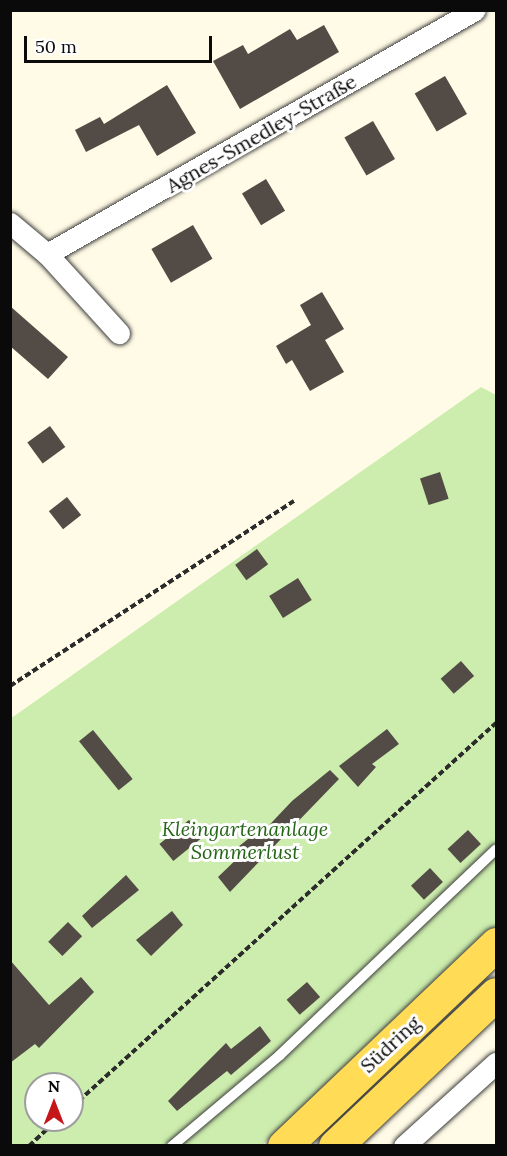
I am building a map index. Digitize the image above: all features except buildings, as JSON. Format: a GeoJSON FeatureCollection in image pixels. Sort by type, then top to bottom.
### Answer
{"type":"FeatureCollection","features":[{"type":"Feature","properties":{"kind":"main road","name":"Südring"},"geometry":{"type":"LineString","coordinates":[[284,1146],[496,944]]}},
{"type":"Feature","properties":{"kind":"main road","name":"Südring"},"geometry":{"type":"LineString","coordinates":[[335,1146],[496,994]]}},
{"type":"Feature","properties":{"kind":"street","name":"Agnes-Smedley-Straße"},"geometry":{"type":"LineString","coordinates":[[47,254],[474,10]]}},
{"type":"Feature","properties":{"kind":"street"},"geometry":{"type":"LineString","coordinates":[[10,223],[47,254],[119,333]]}},
{"type":"Feature","properties":{"kind":"street"},"geometry":{"type":"LineString","coordinates":[[404,1146],[496,1063]]}},
{"type":"Feature","properties":{"kind":"lane"},"geometry":{"type":"LineString","coordinates":[[172,1146],[280,1055],[496,849]]}},
{"type":"Feature","properties":{"kind":"path"},"geometry":{"type":"LineString","coordinates":[[10,686],[294,501]]}},
{"type":"Feature","properties":{"kind":"path"},"geometry":{"type":"LineString","coordinates":[[84,1096],[496,723]]}},
{"type":"Feature","properties":{"kind":"path"},"geometry":{"type":"LineString","coordinates":[[31,1145],[45,1132]]}},
{"type":"Feature","properties":{"kind":"green space","name":"Kleingartenanlage Sommerlust"},"geometry":{"type":"Polygon","coordinates":[[[481,387],[496,395],[496,927],[262,1145],[11,1145],[10,719],[481,387]]]}}]}
